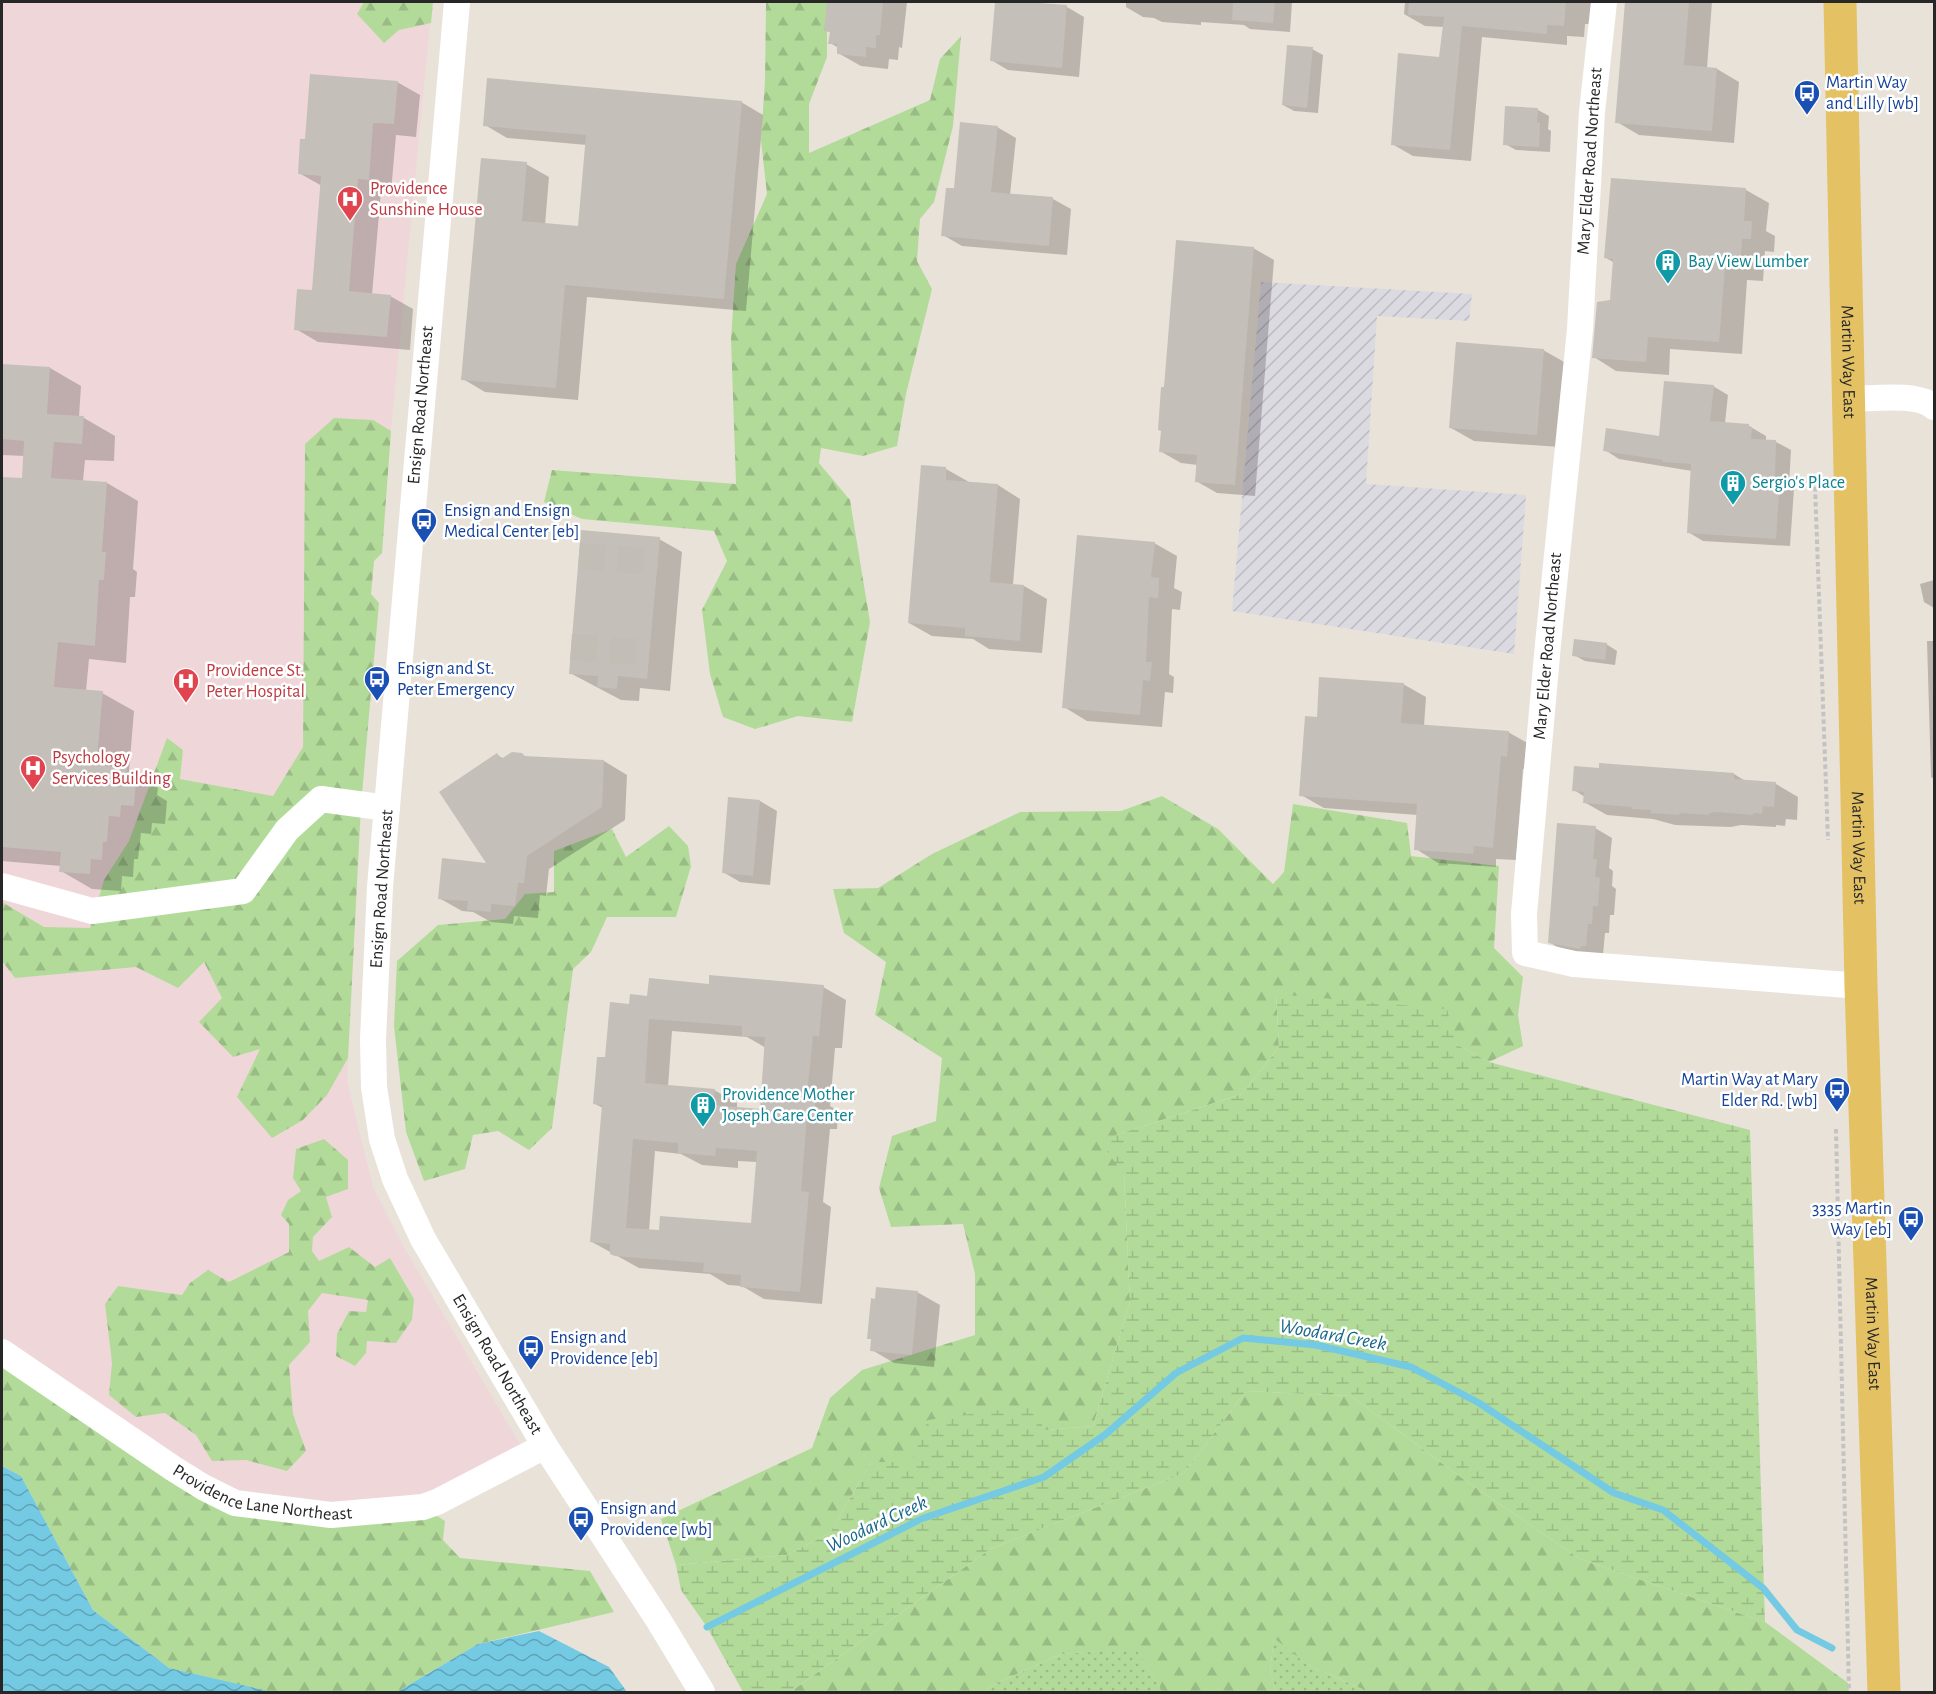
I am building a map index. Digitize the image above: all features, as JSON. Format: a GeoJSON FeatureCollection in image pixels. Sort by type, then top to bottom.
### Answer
{"type":"FeatureCollection","features":[{"type":"Feature","properties":{"kind":"main road","name":"Martin Way East"},"geometry":{"type":"LineString","coordinates":[[1840,2],[1862,986],[1884,1692]]}},
{"type":"Feature","properties":{"kind":"street","name":"Ensign Road Northeast"},"geometry":{"type":"LineString","coordinates":[[457,2],[380,887],[373,1039],[374,1087],[382,1139],[395,1179],[423,1239],[545,1446],[659,1621],[702,1692]]}},
{"type":"Feature","properties":{"kind":"street","name":"Mary Elder Road Northeast"},"geometry":{"type":"LineString","coordinates":[[1604,2],[1592,112],[1580,328],[1524,914],[1526,953],[1574,964],[1862,986]]}},
{"type":"Feature","properties":{"kind":"street"},"geometry":{"type":"LineString","coordinates":[[1849,399],[1907,398],[1929,402],[1935,407]]}},
{"type":"Feature","properties":{"kind":"street"},"geometry":{"type":"LineString","coordinates":[[2,886],[92,910],[243,891],[287,830],[321,799],[387,808]]}},
{"type":"Feature","properties":{"kind":"street","name":"Providence Lane Northeast"},"geometry":{"type":"LineString","coordinates":[[2,1352],[174,1469],[235,1503],[331,1515],[423,1507],[545,1446]]}},
{"type":"Feature","properties":{"kind":"path"},"geometry":{"type":"LineString","coordinates":[[1815,487],[1828,842]]}},
{"type":"Feature","properties":{"kind":"path"},"geometry":{"type":"LineString","coordinates":[[1836,1126],[1849,1692]]}},
{"type":"Feature","properties":{"kind":"shaded area","name":"Providence St. Peter Hospital"},"geometry":{"type":"Polygon","coordinates":[[[2,2],[432,2],[391,431],[382,553],[374,561],[371,594],[379,603],[361,805],[347,1081],[373,1187],[405,1249],[527,1456],[437,1502],[235,1503],[2,1352],[2,2]]]}},
{"type":"Feature","properties":{"kind":"shaded area"},"geometry":{"type":"Polygon","coordinates":[[[1261,282],[1472,294],[1469,321],[1377,316],[1366,484],[1526,495],[1514,654],[1232,611],[1261,282]]]}},
{"type":"Feature","properties":{"kind":"green space"},"geometry":{"type":"Polygon","coordinates":[[[364,2],[433,2],[431,23],[399,30],[384,43],[357,14],[364,2]]]}},
{"type":"Feature","properties":{"kind":"green space"},"geometry":{"type":"Polygon","coordinates":[[[766,2],[827,2],[827,57],[809,104],[809,153],[930,100],[940,59],[961,36],[953,126],[934,202],[920,219],[917,261],[932,289],[906,394],[897,446],[863,456],[821,448],[819,463],[850,500],[870,622],[852,722],[798,716],[755,729],[723,717],[710,674],[702,610],[727,561],[714,531],[582,519],[544,502],[552,470],[736,484],[731,339],[736,264],[767,194],[761,141],[765,80],[766,2]]]}},
{"type":"Feature","properties":{"kind":"green space"},"geometry":{"type":"Polygon","coordinates":[[[334,418],[373,420],[391,431],[382,553],[374,561],[371,594],[379,603],[361,805],[348,1058],[327,1095],[303,1120],[272,1138],[237,1097],[260,1049],[233,1057],[199,1022],[222,998],[204,962],[178,988],[136,967],[15,978],[2,961],[2,902],[44,927],[90,928],[104,880],[129,841],[167,738],[183,750],[180,779],[273,796],[303,747],[305,444],[334,418]]]}},
{"type":"Feature","properties":{"kind":"green space"},"geometry":{"type":"Polygon","coordinates":[[[1162,796],[1218,829],[1273,884],[1284,872],[1293,804],[1407,823],[1411,856],[1499,866],[1494,948],[1523,977],[1518,1015],[1523,1046],[1489,1062],[1456,1044],[1276,994],[1279,1047],[1242,1094],[1116,1135],[1124,1175],[1130,1301],[1093,1426],[1046,1430],[911,1462],[871,1462],[830,1533],[787,1555],[676,1565],[661,1519],[812,1448],[830,1398],[862,1370],[975,1335],[975,1274],[963,1224],[891,1227],[879,1188],[892,1136],[936,1121],[942,1058],[875,1015],[886,962],[844,933],[833,889],[878,888],[932,854],[1020,812],[1121,811],[1162,796]]]}},
{"type":"Feature","properties":{"kind":"green space"},"geometry":{"type":"Polygon","coordinates":[[[669,826],[688,846],[691,866],[676,917],[607,917],[591,952],[573,969],[552,1128],[529,1150],[498,1131],[473,1135],[465,1169],[424,1181],[406,1132],[394,1026],[397,961],[438,925],[505,919],[525,894],[554,892],[554,851],[612,829],[626,857],[669,826]]]}},
{"type":"Feature","properties":{"kind":"green space"},"geometry":{"type":"Polygon","coordinates":[[[1276,994],[1447,1009],[1456,1044],[1489,1062],[1750,1130],[1765,1622],[1580,1559],[1466,1481],[1351,1396],[1246,1391],[1184,1473],[990,1549],[790,1692],[743,1692],[707,1627],[681,1590],[676,1565],[787,1555],[830,1533],[871,1462],[911,1462],[928,1420],[1027,1406],[1046,1430],[1093,1426],[1130,1301],[1124,1175],[1102,1144],[1116,1135],[1242,1094],[1279,1047],[1276,994]]]}},
{"type":"Feature","properties":{"kind":"green space"},"geometry":{"type":"Polygon","coordinates":[[[324,1139],[348,1160],[348,1189],[326,1197],[332,1217],[313,1237],[312,1251],[319,1261],[349,1247],[375,1267],[390,1258],[414,1299],[412,1320],[396,1343],[367,1341],[366,1353],[355,1366],[336,1356],[337,1334],[349,1311],[366,1312],[368,1300],[322,1293],[308,1311],[310,1342],[289,1365],[293,1414],[306,1451],[287,1471],[246,1460],[212,1461],[196,1435],[165,1413],[136,1417],[109,1395],[112,1363],[105,1304],[118,1286],[182,1295],[190,1283],[208,1270],[229,1282],[289,1252],[289,1224],[281,1215],[288,1200],[301,1191],[293,1178],[296,1149],[324,1139]]]}},
{"type":"Feature","properties":{"kind":"green space"},"geometry":{"type":"Polygon","coordinates":[[[2,1352],[235,1503],[423,1507],[445,1521],[443,1540],[460,1558],[590,1571],[614,1612],[478,1644],[397,1692],[268,1692],[169,1668],[93,1610],[21,1476],[2,1466],[2,1352]]]}},
{"type":"Feature","properties":{"kind":"green space"},"geometry":{"type":"Polygon","coordinates":[[[1246,1391],[1351,1396],[1466,1481],[1580,1559],[1765,1622],[1848,1683],[1849,1692],[1369,1692],[1308,1665],[1274,1638],[1270,1671],[1276,1692],[1163,1692],[1136,1649],[1061,1654],[993,1685],[983,1692],[790,1692],[990,1549],[1184,1473],[1246,1391]]]}},
{"type":"Feature","properties":{"kind":"green space"},"geometry":{"type":"Polygon","coordinates":[[[1274,1637],[1308,1665],[1369,1692],[1276,1692],[1270,1671],[1274,1637]]]}},
{"type":"Feature","properties":{"kind":"green space"},"geometry":{"type":"Polygon","coordinates":[[[1136,1648],[1163,1692],[983,1692],[993,1685],[1061,1654],[1136,1648]]]}},
{"type":"Feature","properties":{"kind":"water"},"geometry":{"type":"Polygon","coordinates":[[[2,1466],[21,1476],[93,1610],[169,1668],[272,1692],[2,1692],[2,1466]]]}},
{"type":"Feature","properties":{"kind":"water"},"geometry":{"type":"Polygon","coordinates":[[[539,1631],[609,1667],[627,1692],[397,1692],[478,1644],[539,1631]]]}},
{"type":"Feature","properties":{"kind":"building"},"geometry":{"type":"Polygon","coordinates":[[[827,2],[883,2],[880,35],[876,35],[876,48],[866,47],[866,57],[837,54],[837,44],[828,44],[830,32],[824,31],[827,2]]]}},
{"type":"Feature","properties":{"kind":"building"},"geometry":{"type":"Polygon","coordinates":[[[995,2],[1067,5],[1062,68],[990,61],[995,2]]]}},
{"type":"Feature","properties":{"kind":"building"},"geometry":{"type":"Polygon","coordinates":[[[1233,2],[1275,2],[1273,23],[1232,20],[1233,2]]]}},
{"type":"Feature","properties":{"kind":"building"},"geometry":{"type":"Polygon","coordinates":[[[1409,2],[1566,2],[1564,26],[1547,25],[1547,34],[1462,26],[1450,150],[1391,145],[1398,53],[1439,57],[1444,17],[1408,15],[1409,2]]]}},
{"type":"Feature","properties":{"kind":"building"},"geometry":{"type":"Polygon","coordinates":[[[1625,2],[1689,2],[1684,65],[1717,68],[1712,131],[1615,123],[1625,2]]]}},
{"type":"Feature","properties":{"kind":"building"},"geometry":{"type":"Polygon","coordinates":[[[1287,45],[1313,47],[1307,108],[1282,105],[1287,45]]]}},
{"type":"Feature","properties":{"kind":"building"},"geometry":{"type":"Polygon","coordinates":[[[310,74],[398,81],[394,124],[373,123],[369,180],[358,179],[349,291],[391,295],[387,337],[294,330],[297,289],[312,290],[321,176],[298,174],[300,139],[305,139],[310,74]]]}},
{"type":"Feature","properties":{"kind":"building"},"geometry":{"type":"Polygon","coordinates":[[[487,78],[742,101],[724,299],[565,285],[556,388],[461,380],[481,158],[527,162],[522,221],[578,226],[586,135],[483,126],[487,78]]]}},
{"type":"Feature","properties":{"kind":"building"},"geometry":{"type":"Polygon","coordinates":[[[1505,106],[1538,108],[1539,147],[1503,145],[1505,106]]]}},
{"type":"Feature","properties":{"kind":"building"},"geometry":{"type":"Polygon","coordinates":[[[960,122],[998,126],[991,192],[1053,197],[1049,246],[941,236],[946,188],[954,188],[960,122]]]}},
{"type":"Feature","properties":{"kind":"building","name":"Bay View Lumber"},"geometry":{"type":"Polygon","coordinates":[[[1611,178],[1746,188],[1744,221],[1752,221],[1751,239],[1742,239],[1740,269],[1725,268],[1719,342],[1648,337],[1646,362],[1592,358],[1597,302],[1610,300],[1613,259],[1604,258],[1611,178]]]}},
{"type":"Feature","properties":{"kind":"building"},"geometry":{"type":"Polygon","coordinates":[[[1176,240],[1254,247],[1235,485],[1195,482],[1197,455],[1159,452],[1161,387],[1164,387],[1176,240]]]}},
{"type":"Feature","properties":{"kind":"building"},"geometry":{"type":"Polygon","coordinates":[[[1456,342],[1544,349],[1537,435],[1449,428],[1456,342]]]}},
{"type":"Feature","properties":{"kind":"building"},"geometry":{"type":"Polygon","coordinates":[[[2,364],[50,367],[47,414],[84,416],[82,444],[54,442],[51,478],[107,482],[102,552],[106,552],[104,580],[99,580],[95,646],[58,642],[54,687],[103,691],[97,758],[106,759],[105,766],[127,768],[126,780],[136,781],[134,806],[121,805],[120,817],[109,816],[107,842],[103,842],[102,860],[91,859],[90,874],[59,872],[61,852],[2,847],[2,477],[22,478],[24,441],[2,439],[2,364]]]}},
{"type":"Feature","properties":{"kind":"building"},"geometry":{"type":"Polygon","coordinates":[[[1664,381],[1714,385],[1710,421],[1749,424],[1752,427],[1751,439],[1776,440],[1775,479],[1780,479],[1776,539],[1687,533],[1691,464],[1663,462],[1663,460],[1603,451],[1606,428],[1659,436],[1664,381]]]}},
{"type":"Feature","properties":{"kind":"building"},"geometry":{"type":"Polygon","coordinates":[[[921,465],[946,467],[946,480],[998,484],[990,582],[1024,585],[1020,641],[965,636],[965,628],[908,623],[921,465]]]}},
{"type":"Feature","properties":{"kind":"building"},"geometry":{"type":"Polygon","coordinates":[[[581,530],[660,537],[647,679],[618,676],[617,689],[597,687],[598,676],[569,674],[581,530]]]}},
{"type":"Feature","properties":{"kind":"building"},"geometry":{"type":"Polygon","coordinates":[[[1077,535],[1155,542],[1151,577],[1159,578],[1158,598],[1149,597],[1146,662],[1152,662],[1150,681],[1143,680],[1140,715],[1062,708],[1077,535]]]}},
{"type":"Feature","properties":{"kind":"building"},"geometry":{"type":"Polygon","coordinates":[[[1574,639],[1607,643],[1605,660],[1572,656],[1574,639]]]}},
{"type":"Feature","properties":{"kind":"building"},"geometry":{"type":"Polygon","coordinates":[[[1319,677],[1404,683],[1401,723],[1509,731],[1507,757],[1501,756],[1493,848],[1474,846],[1473,854],[1414,850],[1417,804],[1299,796],[1305,716],[1317,717],[1319,677]]]}},
{"type":"Feature","properties":{"kind":"building"},"geometry":{"type":"Polygon","coordinates":[[[512,752],[522,753],[524,756],[604,760],[602,807],[527,856],[524,883],[518,883],[515,906],[491,904],[491,912],[467,910],[468,901],[438,899],[442,858],[486,863],[439,792],[497,753],[501,759],[512,752]]]}},
{"type":"Feature","properties":{"kind":"building"},"geometry":{"type":"Polygon","coordinates":[[[1599,763],[1734,773],[1734,779],[1776,782],[1774,807],[1763,806],[1762,814],[1754,813],[1753,815],[1717,812],[1709,813],[1709,815],[1680,813],[1679,815],[1650,813],[1651,810],[1632,809],[1632,807],[1583,803],[1584,792],[1572,791],[1574,766],[1599,768],[1599,763]]]}},
{"type":"Feature","properties":{"kind":"building"},"geometry":{"type":"Polygon","coordinates":[[[728,797],[760,800],[753,876],[722,873],[728,797]]]}},
{"type":"Feature","properties":{"kind":"building"},"geometry":{"type":"Polygon","coordinates":[[[1557,823],[1596,826],[1593,859],[1597,859],[1595,877],[1600,878],[1598,906],[1593,906],[1592,924],[1588,924],[1586,946],[1581,946],[1580,949],[1548,943],[1557,823]]]}},
{"type":"Feature","properties":{"kind":"building","name":"Providence Mother Joseph Care Center"},"geometry":{"type":"Polygon","coordinates":[[[709,975],[824,985],[819,1036],[813,1036],[807,1095],[816,1096],[814,1117],[807,1116],[801,1191],[809,1192],[800,1292],[740,1287],[741,1275],[703,1272],[704,1263],[615,1256],[610,1254],[610,1244],[590,1242],[602,1105],[593,1104],[597,1057],[605,1057],[610,1002],[629,1004],[630,994],[647,996],[649,978],[709,984],[709,975]],[[649,1019],[645,1083],[715,1089],[713,1105],[760,1109],[765,1037],[742,1036],[742,1026],[649,1019]],[[633,1139],[626,1228],[659,1230],[660,1216],[751,1223],[757,1151],[716,1148],[715,1156],[678,1153],[678,1143],[633,1139]]]}},
{"type":"Feature","properties":{"kind":"building"},"geometry":{"type":"Polygon","coordinates":[[[876,1287],[918,1291],[912,1355],[870,1351],[871,1339],[867,1339],[871,1298],[875,1299],[876,1287]]]}},
{"type":"Feature","properties":{"kind":"waterway","name":"Woodard Creek"},"geometry":{"type":"LineString","coordinates":[[707,1627],[921,1519],[1044,1477],[1106,1434],[1176,1373],[1243,1338],[1316,1345],[1411,1367],[1479,1403],[1614,1493],[1663,1510],[1763,1588],[1797,1630],[1832,1648]]}},
{"type":"Feature","properties":{"kind":"tunnel"},"geometry":{"type":"LineString","coordinates":[[579,556],[658,562]]}},
{"type":"Feature","properties":{"kind":"tunnel"},"geometry":{"type":"LineString","coordinates":[[571,647],[649,653]]}},
{"type":"Feature","properties":{"kind":"place","name":"Martin Way and Lilly [wb]"},"geometry":{"type":"Point","coordinates":[1807,116]}},
{"type":"Feature","properties":{"kind":"place","name":"Providence Sunshine House"},"geometry":{"type":"Point","coordinates":[350,222]}},
{"type":"Feature","properties":{"kind":"place","name":"Bay View Lumber"},"geometry":{"type":"Point","coordinates":[1668,285]}},
{"type":"Feature","properties":{"kind":"place","name":"Sergio's Place"},"geometry":{"type":"Point","coordinates":[1733,506]}},
{"type":"Feature","properties":{"kind":"place","name":"Ensign and Ensign Medical Center [eb]"},"geometry":{"type":"Point","coordinates":[424,544]}},
{"type":"Feature","properties":{"kind":"place","name":"Ensign and St. Peter Emergency"},"geometry":{"type":"Point","coordinates":[377,702]}},
{"type":"Feature","properties":{"kind":"place","name":"Providence St. Peter Hospital"},"geometry":{"type":"Point","coordinates":[186,704]}},
{"type":"Feature","properties":{"kind":"place","name":"Psychology Services Building"},"geometry":{"type":"Point","coordinates":[33,791]}},
{"type":"Feature","properties":{"kind":"place","name":"Martin Way at Mary Elder Rd. [wb]"},"geometry":{"type":"Point","coordinates":[1837,1113]}},
{"type":"Feature","properties":{"kind":"place","name":"Providence Mother Joseph Care Center"},"geometry":{"type":"Point","coordinates":[703,1128]}},
{"type":"Feature","properties":{"kind":"place","name":"3335 Martin Way [eb]"},"geometry":{"type":"Point","coordinates":[1911,1242]}},
{"type":"Feature","properties":{"kind":"place","name":"Ensign and Providence [eb]"},"geometry":{"type":"Point","coordinates":[531,1371]}},
{"type":"Feature","properties":{"kind":"place","name":"Ensign and Providence [wb]"},"geometry":{"type":"Point","coordinates":[581,1542]}}]}
